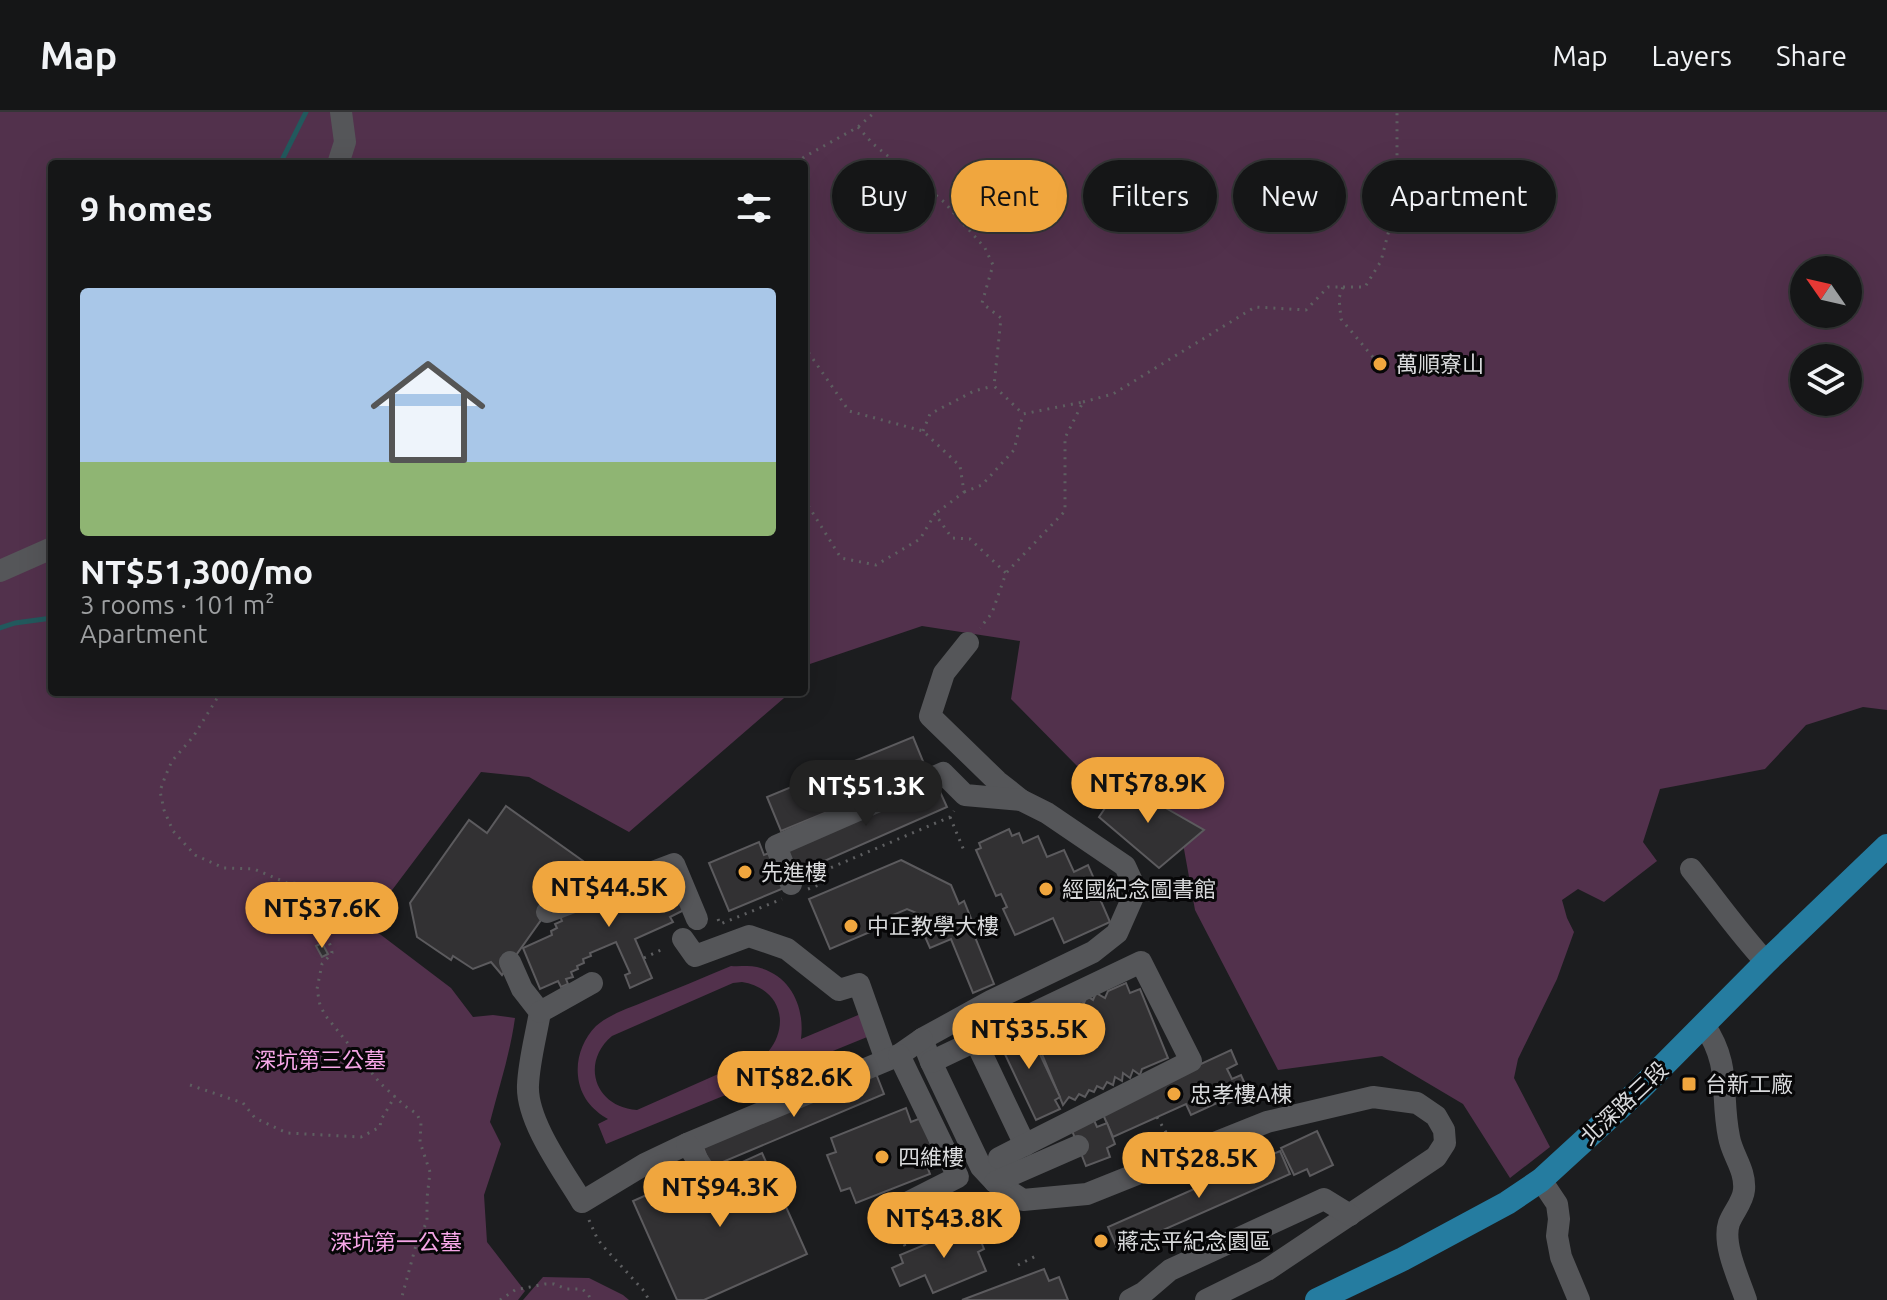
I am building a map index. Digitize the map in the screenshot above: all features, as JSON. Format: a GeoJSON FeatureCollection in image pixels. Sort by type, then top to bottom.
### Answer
{"type":"FeatureCollection","features":[{"type":"Feature","properties":{"kind":"main road","name":"北深路三段"},"geometry":{"type":"LineString","coordinates":[[1317,1300],[1403,1259],[1507,1203],[1541,1180],[1637,1092],[1887,846]]}},
{"type":"Feature","properties":{"kind":"street"},"geometry":{"type":"LineString","coordinates":[[339,160],[345,142],[341,112]]}},
{"type":"Feature","properties":{"kind":"street"},"geometry":{"type":"LineString","coordinates":[[0,571],[48,550]]}},
{"type":"Feature","properties":{"kind":"street"},"geometry":{"type":"LineString","coordinates":[[510,962],[522,989],[540,1012],[528,1088],[535,1119],[582,1202],[645,1164],[892,1057],[991,1001],[1093,952],[1117,933],[1136,890],[1125,866],[1047,813],[1021,800],[930,716],[944,673],[968,643]]}},
{"type":"Feature","properties":{"kind":"street"},"geometry":{"type":"LineString","coordinates":[[792,892],[776,846],[943,773],[965,795],[1021,800]]}},
{"type":"Feature","properties":{"kind":"street"},"geometry":{"type":"LineString","coordinates":[[547,912],[674,864],[708,922]]}},
{"type":"Feature","properties":{"kind":"street"},"geometry":{"type":"LineString","coordinates":[[1691,869],[1766,962]]}},
{"type":"Feature","properties":{"kind":"street"},"geometry":{"type":"LineString","coordinates":[[683,939],[695,956],[749,936],[787,949],[839,990],[859,984],[892,1057],[958,1177],[889,1212]]}},
{"type":"Feature","properties":{"kind":"street"},"geometry":{"type":"LineString","coordinates":[[931,1062],[1141,962],[1191,1061],[999,1158]]}},
{"type":"Feature","properties":{"kind":"street"},"geometry":{"type":"LineString","coordinates":[[540,1012],[592,983]]}},
{"type":"Feature","properties":{"kind":"street"},"geometry":{"type":"LineString","coordinates":[[1704,1025],[1723,1062],[1729,1142],[1744,1178],[1742,1199],[1727,1235],[1746,1300]]}},
{"type":"Feature","properties":{"kind":"street"},"geometry":{"type":"LineString","coordinates":[[922,1039],[981,1167],[995,1182],[1023,1200],[1087,1194],[1267,1122],[1373,1097],[1417,1103],[1436,1116],[1444,1130],[1445,1143],[1436,1157],[1267,1270],[1206,1300]]}},
{"type":"Feature","properties":{"kind":"street"},"geometry":{"type":"LineString","coordinates":[[976,1042],[1025,1145]]}},
{"type":"Feature","properties":{"kind":"street"},"geometry":{"type":"LineString","coordinates":[[687,1144],[706,1173]]}},
{"type":"Feature","properties":{"kind":"street"},"geometry":{"type":"LineString","coordinates":[[995,1182],[1078,1146]]}},
{"type":"Feature","properties":{"kind":"street"},"geometry":{"type":"LineString","coordinates":[[1541,1180],[1557,1204],[1557,1236],[1561,1257],[1579,1300]]}},
{"type":"Feature","properties":{"kind":"street"},"geometry":{"type":"LineString","coordinates":[[1130,1300],[1170,1270],[1324,1199],[1350,1215]]}},
{"type":"Feature","properties":{"kind":"path"},"geometry":{"type":"LineString","coordinates":[[801,160],[858,127],[875,112]]}},
{"type":"Feature","properties":{"kind":"path"},"geometry":{"type":"LineString","coordinates":[[1023,414],[1113,394],[1255,307],[1306,310],[1328,287],[1365,287],[1381,261],[1397,188],[1397,112]]}},
{"type":"Feature","properties":{"kind":"path"},"geometry":{"type":"LineString","coordinates":[[858,127],[872,143],[944,202],[985,248],[993,265],[982,303],[1001,318],[994,386]]}},
{"type":"Feature","properties":{"kind":"path"},"geometry":{"type":"LineString","coordinates":[[1343,287],[1339,298],[1341,319],[1377,362]]}},
{"type":"Feature","properties":{"kind":"path"},"geometry":{"type":"LineString","coordinates":[[808,352],[849,411],[923,431],[960,466],[964,492]]}},
{"type":"Feature","properties":{"kind":"path"},"geometry":{"type":"LineString","coordinates":[[994,386],[1023,414]]}},
{"type":"Feature","properties":{"kind":"path"},"geometry":{"type":"LineString","coordinates":[[923,431],[930,414],[974,391],[994,386]]}},
{"type":"Feature","properties":{"kind":"path"},"geometry":{"type":"LineString","coordinates":[[968,643],[992,613],[1006,573],[1065,511],[1065,438],[1083,402]]}},
{"type":"Feature","properties":{"kind":"path"},"geometry":{"type":"LineString","coordinates":[[808,505],[841,558],[876,565],[920,539],[935,514],[964,492],[982,485],[1014,450],[1023,414]]}},
{"type":"Feature","properties":{"kind":"path"},"geometry":{"type":"LineString","coordinates":[[935,514],[952,538],[970,539],[1006,573]]}},
{"type":"Feature","properties":{"kind":"path"},"geometry":{"type":"LineString","coordinates":[[219,696],[193,737],[172,761],[160,791],[164,810],[173,831],[195,855],[224,868],[254,869],[287,883],[310,884],[318,923],[332,947],[330,958],[322,964],[317,989],[320,1005],[380,1083],[417,1114],[421,1123],[420,1142],[430,1172],[427,1222],[418,1238],[401,1300]]}},
{"type":"Feature","properties":{"kind":"path"},"geometry":{"type":"LineString","coordinates":[[792,892],[819,873],[950,817],[965,795]]}},
{"type":"Feature","properties":{"kind":"path"},"geometry":{"type":"LineString","coordinates":[[950,817],[965,853]]}},
{"type":"Feature","properties":{"kind":"path"},"geometry":{"type":"LineString","coordinates":[[708,922],[824,883],[819,873]]}},
{"type":"Feature","properties":{"kind":"path"},"geometry":{"type":"LineString","coordinates":[[644,958],[683,939]]}},
{"type":"Feature","properties":{"kind":"path"},"geometry":{"type":"LineString","coordinates":[[190,1085],[243,1103],[255,1118],[287,1133],[300,1135],[361,1137],[380,1127],[395,1096]]}},
{"type":"Feature","properties":{"kind":"path"},"geometry":{"type":"LineString","coordinates":[[1157,1117],[1177,1152]]}},
{"type":"Feature","properties":{"kind":"path"},"geometry":{"type":"LineString","coordinates":[[582,1202],[597,1238],[649,1300]]}},
{"type":"Feature","properties":{"kind":"path"},"geometry":{"type":"LineString","coordinates":[[1018,1265],[1038,1255]]}},
{"type":"Feature","properties":{"kind":"path"},"geometry":{"type":"LineString","coordinates":[[500,1300],[515,1290],[554,1284],[566,1289],[582,1289],[591,1300]]}},
{"type":"Feature","properties":{"kind":"green space"},"geometry":{"type":"Polygon","coordinates":[[[0,112],[1887,112],[1887,710],[1863,707],[1806,725],[1765,769],[1660,789],[1643,842],[1657,861],[1604,902],[1578,889],[1562,900],[1574,932],[1557,979],[1518,1059],[1514,1078],[1550,1147],[1510,1178],[1463,1104],[1382,1056],[1278,1070],[1195,910],[1180,827],[1079,768],[1011,699],[1020,641],[922,626],[808,665],[808,160],[48,160],[48,696],[786,696],[629,832],[529,777],[481,772],[368,922],[360,919],[451,988],[473,1017],[493,1015],[515,1018],[490,1122],[501,1144],[484,1195],[487,1242],[525,1291],[518,1300],[0,1300],[0,112]]]}},
{"type":"Feature","properties":{"kind":"green space"},"geometry":{"type":"Polygon","coordinates":[[[731,966],[754,966],[769,971],[787,985],[801,1015],[801,1039],[863,1013],[872,1035],[606,1144],[598,1124],[608,1119],[588,1102],[579,1083],[578,1062],[587,1037],[596,1026],[613,1015],[731,966]],[[733,983],[612,1036],[596,1059],[597,1082],[602,1092],[611,1101],[637,1110],[768,1052],[779,1030],[780,1019],[773,999],[755,986],[733,983]]]}},
{"type":"Feature","properties":{"kind":"green space"},"geometry":{"type":"Polygon","coordinates":[[[543,1277],[589,1278],[629,1300],[523,1300],[543,1277]]]}},
{"type":"Feature","properties":{"kind":"building"},"geometry":{"type":"Polygon","coordinates":[[[913,737],[927,771],[781,831],[767,797],[913,737]]]}},
{"type":"Feature","properties":{"kind":"building"},"geometry":{"type":"Polygon","coordinates":[[[936,783],[947,807],[795,874],[784,850],[936,783]]]}},
{"type":"Feature","properties":{"kind":"building"},"geometry":{"type":"Polygon","coordinates":[[[1122,783],[1204,830],[1159,868],[1099,817],[1122,783]]]}},
{"type":"Feature","properties":{"kind":"building"},"geometry":{"type":"Polygon","coordinates":[[[506,806],[583,861],[502,975],[491,962],[473,969],[453,956],[451,960],[417,937],[410,903],[469,820],[487,833],[506,806]]]}},
{"type":"Feature","properties":{"kind":"building","name":"經國紀念圖書館"},"geometry":{"type":"Polygon","coordinates":[[[1009,829],[1012,836],[1019,833],[1023,843],[1038,836],[1047,857],[1064,850],[1074,872],[1088,865],[1110,922],[1064,943],[1053,918],[1015,935],[1003,909],[1007,907],[1001,894],[996,896],[976,850],[981,848],[979,843],[1009,829]]]}},
{"type":"Feature","properties":{"kind":"building","name":"先進樓"},"geometry":{"type":"Polygon","coordinates":[[[759,842],[764,855],[769,853],[784,888],[729,911],[709,863],[759,842]]]}},
{"type":"Feature","properties":{"kind":"building","name":"中正教學大樓"},"geometry":{"type":"Polygon","coordinates":[[[901,860],[951,885],[959,904],[964,901],[994,984],[973,993],[951,939],[930,948],[923,932],[929,929],[924,916],[907,909],[893,915],[896,921],[830,949],[809,899],[901,860]]]}},
{"type":"Feature","properties":{"kind":"building"},"geometry":{"type":"Polygon","coordinates":[[[672,866],[690,907],[670,917],[673,922],[635,939],[652,978],[630,988],[625,975],[630,973],[616,942],[583,959],[584,963],[571,972],[573,977],[566,979],[568,984],[561,987],[558,981],[540,989],[523,948],[552,935],[551,931],[557,928],[555,924],[562,921],[560,916],[672,866]]]}},
{"type":"Feature","properties":{"kind":"building"},"geometry":{"type":"Polygon","coordinates":[[[322,943],[328,954],[322,957],[316,946],[322,943]]]}},
{"type":"Feature","properties":{"kind":"building"},"geometry":{"type":"Polygon","coordinates":[[[1126,983],[1130,993],[1140,989],[1168,1058],[1142,1069],[1140,1075],[1133,1070],[1130,1078],[1123,1073],[1122,1081],[1115,1077],[1113,1085],[1107,1082],[1103,1089],[1097,1086],[1094,1092],[1089,1090],[1085,1097],[1079,1094],[1075,1100],[1069,1097],[1063,1105],[1029,1023],[1037,1024],[1040,1018],[1048,1019],[1052,1010],[1078,999],[1084,1003],[1087,996],[1093,1000],[1096,993],[1105,998],[1108,991],[1126,983]]]}},
{"type":"Feature","properties":{"kind":"building"},"geometry":{"type":"Polygon","coordinates":[[[1017,1022],[1024,1036],[1030,1033],[1060,1097],[1055,1100],[1060,1109],[1036,1120],[995,1033],[1017,1022]]]}},
{"type":"Feature","properties":{"kind":"building","name":"忠孝樓A棟"},"geometry":{"type":"Polygon","coordinates":[[[1231,1050],[1237,1064],[1227,1069],[1232,1079],[1241,1075],[1249,1093],[1227,1104],[1220,1089],[1212,1093],[1217,1103],[1191,1115],[1186,1104],[1113,1137],[1101,1110],[1231,1050]]]}},
{"type":"Feature","properties":{"kind":"building"},"geometry":{"type":"Polygon","coordinates":[[[875,1071],[884,1094],[711,1167],[702,1145],[875,1071]]]}},
{"type":"Feature","properties":{"kind":"building","name":"四維樓"},"geometry":{"type":"Polygon","coordinates":[[[906,1108],[911,1122],[921,1118],[937,1160],[926,1164],[930,1174],[856,1203],[850,1188],[841,1191],[827,1155],[836,1152],[831,1138],[906,1108]]]}},
{"type":"Feature","properties":{"kind":"building"},"geometry":{"type":"Polygon","coordinates":[[[1093,1118],[1097,1127],[1107,1123],[1115,1144],[1107,1148],[1110,1157],[1086,1166],[1071,1128],[1093,1118]]]}},
{"type":"Feature","properties":{"kind":"building"},"geometry":{"type":"Polygon","coordinates":[[[1317,1131],[1333,1165],[1310,1176],[1307,1169],[1294,1175],[1281,1148],[1317,1131]]]}},
{"type":"Feature","properties":{"kind":"building"},"geometry":{"type":"Polygon","coordinates":[[[1280,1151],[1290,1174],[1118,1250],[1108,1227],[1280,1151]]]}},
{"type":"Feature","properties":{"kind":"building"},"geometry":{"type":"Polygon","coordinates":[[[762,1153],[807,1254],[704,1300],[677,1300],[633,1201],[700,1171],[703,1180],[762,1153]]]}},
{"type":"Feature","properties":{"kind":"building"},"geometry":{"type":"Polygon","coordinates":[[[974,1224],[984,1249],[978,1252],[986,1271],[933,1293],[925,1275],[900,1286],[892,1268],[903,1263],[900,1255],[974,1224]]]}},
{"type":"Feature","properties":{"kind":"building"},"geometry":{"type":"Polygon","coordinates":[[[1044,1269],[1049,1281],[1059,1277],[1068,1300],[962,1300],[1044,1269]]]}},
{"type":"Feature","properties":{"kind":"waterway"},"geometry":{"type":"LineString","coordinates":[[282,160],[306,112]]}},
{"type":"Feature","properties":{"kind":"waterway"},"geometry":{"type":"LineString","coordinates":[[0,628],[48,619]]}},
{"type":"Feature","properties":{"kind":"place","name":"萬順寮山"},"geometry":{"type":"Point","coordinates":[1380,364]}},
{"type":"Feature","properties":{"kind":"place","name":"先進樓"},"geometry":{"type":"Point","coordinates":[745,872]}},
{"type":"Feature","properties":{"kind":"place","name":"經國紀念圖書館"},"geometry":{"type":"Point","coordinates":[1046,889]}},
{"type":"Feature","properties":{"kind":"place","name":"中正教學大樓"},"geometry":{"type":"Point","coordinates":[851,926]}},
{"type":"Feature","properties":{"kind":"place","name":"台新工廠"},"geometry":{"type":"Point","coordinates":[1689,1084]}},
{"type":"Feature","properties":{"kind":"place","name":"忠孝樓A棟"},"geometry":{"type":"Point","coordinates":[1174,1094]}},
{"type":"Feature","properties":{"kind":"place","name":"四維樓"},"geometry":{"type":"Point","coordinates":[882,1157]}},
{"type":"Feature","properties":{"kind":"place","name":"蔣志平紀念園區"},"geometry":{"type":"Point","coordinates":[1101,1241]}},
{"type":"Feature","properties":{"kind":"park label","name":"深坑第三公墓"},"geometry":{"type":"Point","coordinates":[320,1060]}},
{"type":"Feature","properties":{"kind":"park label","name":"深坑第一公墓"},"geometry":{"type":"Point","coordinates":[396,1242]}}]}
